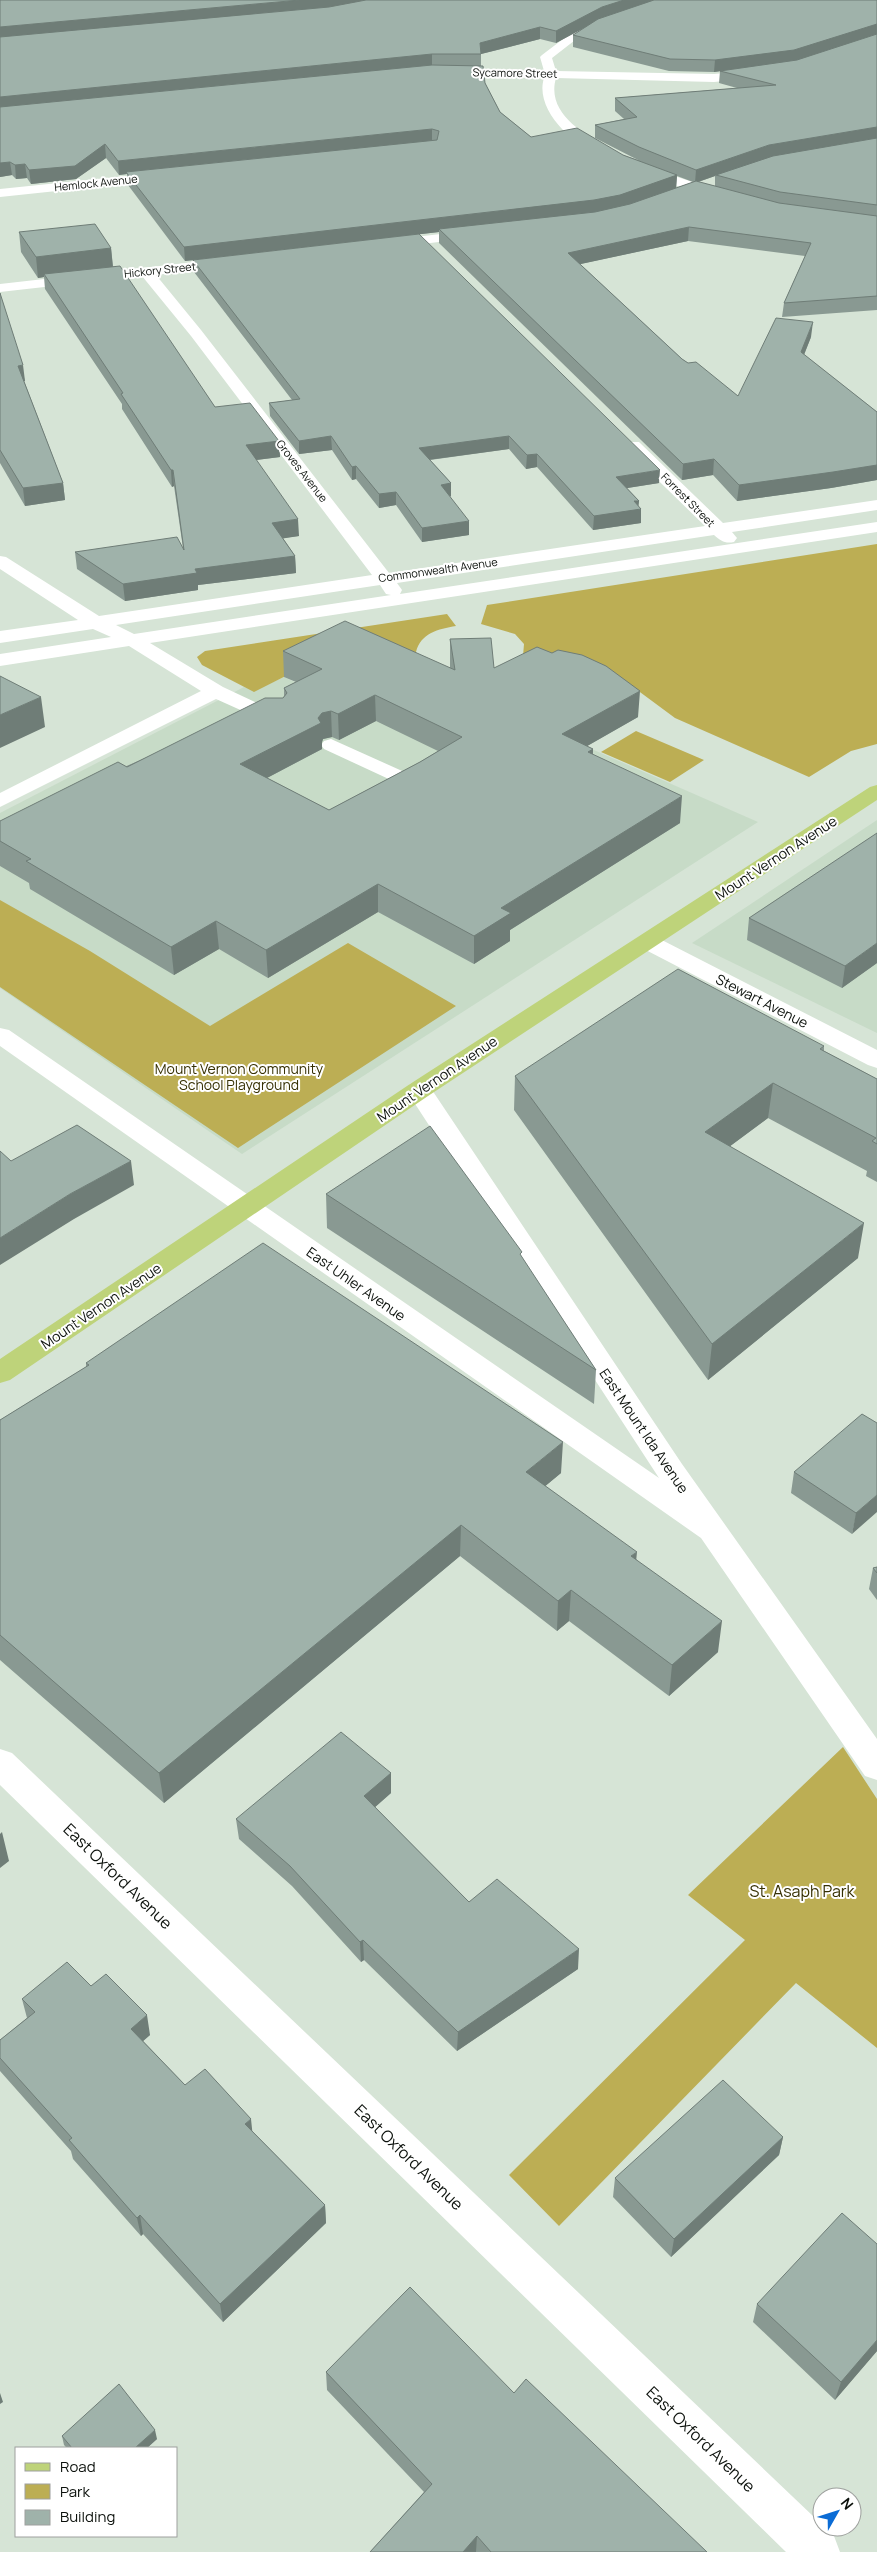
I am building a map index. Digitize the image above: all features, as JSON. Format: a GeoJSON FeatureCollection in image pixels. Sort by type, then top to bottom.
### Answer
{"type":"FeatureCollection","features":[{"type":"Feature","properties":{"kind":"main road","name":"Mount Vernon Avenue"},"geometry":{"type":"LineString","coordinates":[[0,1373],[247,1208],[419,1090],[877,791]]}},
{"type":"Feature","properties":{"kind":"street"},"geometry":{"type":"LineString","coordinates":[[615,17],[575,35],[546,57],[551,74],[545,85],[546,97],[551,107],[583,139],[620,160],[736,201]]}},
{"type":"Feature","properties":{"kind":"street","name":"Sycamore Street"},"geometry":{"type":"LineString","coordinates":[[432,72],[714,78],[766,73]]}},
{"type":"Feature","properties":{"kind":"street","name":"Hemlock Avenue"},"geometry":{"type":"LineString","coordinates":[[0,193],[178,174]]}},
{"type":"Feature","properties":{"kind":"street"},"geometry":{"type":"LineString","coordinates":[[679,195],[716,183]]}},
{"type":"Feature","properties":{"kind":"street"},"geometry":{"type":"LineString","coordinates":[[374,246],[490,232]]}},
{"type":"Feature","properties":{"kind":"street"},"geometry":{"type":"LineString","coordinates":[[424,240],[438,254]]}},
{"type":"Feature","properties":{"kind":"street","name":"Hickory Street"},"geometry":{"type":"LineString","coordinates":[[0,288],[245,260]]}},
{"type":"Feature","properties":{"kind":"street","name":"Groves Avenue"},"geometry":{"type":"LineString","coordinates":[[146,272],[196,333],[400,600]]}},
{"type":"Feature","properties":{"kind":"street","name":"Forrest Street"},"geometry":{"type":"LineString","coordinates":[[621,434],[740,549]]}},
{"type":"Feature","properties":{"kind":"street","name":"Commonwealth Avenue"},"geometry":{"type":"LineString","coordinates":[[0,637],[877,505]]}},
{"type":"Feature","properties":{"kind":"street","name":"Commonwealth Avenue"},"geometry":{"type":"LineString","coordinates":[[0,660],[877,527]]}},
{"type":"Feature","properties":{"kind":"street"},"geometry":{"type":"LineString","coordinates":[[0,561],[96,623],[132,640],[216,691],[276,719]]}},
{"type":"Feature","properties":{"kind":"street"},"geometry":{"type":"LineString","coordinates":[[0,801],[216,691]]}},
{"type":"Feature","properties":{"kind":"street"},"geometry":{"type":"LineString","coordinates":[[331,745],[413,783]]}},
{"type":"Feature","properties":{"kind":"street","name":"Stewart Avenue"},"geometry":{"type":"LineString","coordinates":[[648,942],[877,1060]]}},
{"type":"Feature","properties":{"kind":"street","name":"East Uhler Avenue"},"geometry":{"type":"LineString","coordinates":[[0,1035],[713,1530]]}},
{"type":"Feature","properties":{"kind":"street","name":"East Mount Ida Avenue"},"geometry":{"type":"LineString","coordinates":[[419,1090],[665,1464],[877,1766]]}},
{"type":"Feature","properties":{"kind":"street","name":"East Oxford Avenue"},"geometry":{"type":"LineString","coordinates":[[0,1763],[818,2552]]}},
{"type":"Feature","properties":{"kind":"shaded area"},"geometry":{"type":"Polygon","coordinates":[[[284,677],[376,721],[587,747],[758,822],[242,1154],[0,988],[0,813],[244,687],[254,691],[284,677]]]}},
{"type":"Feature","properties":{"kind":"shaded area"},"geometry":{"type":"Polygon","coordinates":[[[877,820],[877,1033],[692,943],[877,820]]]}},
{"type":"Feature","properties":{"kind":"green space"},"geometry":{"type":"Polygon","coordinates":[[[877,544],[877,744],[851,751],[809,777],[675,718],[625,681],[523,656],[524,644],[515,634],[481,624],[487,605],[877,544]]]}},
{"type":"Feature","properties":{"kind":"green space"},"geometry":{"type":"Polygon","coordinates":[[[447,614],[456,626],[426,636],[416,652],[420,660],[345,646],[254,692],[202,665],[197,657],[205,651],[447,614]]]}},
{"type":"Feature","properties":{"kind":"green space"},"geometry":{"type":"Polygon","coordinates":[[[636,731],[704,760],[670,782],[601,752],[636,731]]]}},
{"type":"Feature","properties":{"kind":"green space","name":"Mount Vernon Community School Playground"},"geometry":{"type":"Polygon","coordinates":[[[0,900],[90,951],[210,1026],[348,943],[456,1006],[238,1148],[0,987],[0,900]]]}},
{"type":"Feature","properties":{"kind":"green space","name":"St. Asaph Park"},"geometry":{"type":"Polygon","coordinates":[[[843,1747],[877,1799],[877,2048],[796,1983],[559,2226],[509,2175],[745,1940],[688,1895],[843,1747]]]}},
{"type":"Feature","properties":{"kind":"building"},"geometry":{"type":"Polygon","coordinates":[[[0,0],[300,0],[0,27],[0,0]]]}},
{"type":"Feature","properties":{"kind":"building"},"geometry":{"type":"Polygon","coordinates":[[[366,0],[624,0],[602,7],[556,31],[540,27],[480,43],[481,54],[432,54],[0,97],[0,37],[329,7],[366,0]]]}},
{"type":"Feature","properties":{"kind":"building"},"geometry":{"type":"Polygon","coordinates":[[[654,0],[877,0],[877,24],[794,50],[715,60],[670,59],[573,35],[598,19],[654,0]]]}},
{"type":"Feature","properties":{"kind":"building"},"geometry":{"type":"Polygon","coordinates":[[[877,34],[877,127],[769,145],[696,170],[639,147],[595,125],[637,117],[615,98],[776,85],[720,71],[797,60],[877,34]]]}},
{"type":"Feature","properties":{"kind":"building"},"geometry":{"type":"Polygon","coordinates":[[[432,65],[483,66],[485,83],[500,112],[531,137],[577,128],[623,155],[677,175],[620,195],[594,200],[184,247],[126,172],[437,140],[439,131],[432,129],[118,161],[105,144],[75,166],[29,170],[25,164],[0,163],[0,107],[432,65]]]}},
{"type":"Feature","properties":{"kind":"building"},"geometry":{"type":"Polygon","coordinates":[[[877,138],[877,205],[780,192],[716,175],[773,156],[877,138]]]}},
{"type":"Feature","properties":{"kind":"building"},"geometry":{"type":"Polygon","coordinates":[[[696,181],[779,203],[877,216],[877,296],[784,303],[811,243],[689,227],[568,253],[682,359],[688,363],[696,362],[738,396],[776,318],[813,322],[801,352],[877,412],[877,465],[739,485],[714,459],[683,464],[439,229],[595,212],[630,204],[696,181]]]}},
{"type":"Feature","properties":{"kind":"building"},"geometry":{"type":"Polygon","coordinates":[[[95,224],[111,248],[36,257],[19,232],[95,224]]]}},
{"type":"Feature","properties":{"kind":"building"},"geometry":{"type":"Polygon","coordinates":[[[419,234],[660,470],[616,477],[639,501],[634,501],[641,509],[594,516],[537,454],[527,455],[509,436],[419,448],[451,483],[441,485],[469,521],[422,528],[396,492],[379,494],[356,466],[352,467],[331,436],[299,441],[269,403],[300,399],[193,260],[419,234]]]}},
{"type":"Feature","properties":{"kind":"building"},"geometry":{"type":"Polygon","coordinates":[[[120,266],[215,407],[250,403],[279,441],[246,445],[298,519],[272,523],[295,556],[195,569],[197,573],[123,584],[75,552],[177,537],[184,550],[173,470],[171,470],[121,394],[123,393],[44,274],[120,266]]]}},
{"type":"Feature","properties":{"kind":"building"},"geometry":{"type":"Polygon","coordinates":[[[0,293],[23,365],[18,366],[63,483],[23,488],[0,450],[0,293]]]}},
{"type":"Feature","properties":{"kind":"building"},"geometry":{"type":"Polygon","coordinates":[[[345,621],[455,670],[450,639],[491,638],[494,668],[537,647],[552,653],[558,650],[582,655],[606,666],[640,691],[562,734],[593,749],[588,752],[682,796],[501,908],[511,913],[474,936],[378,884],[266,950],[216,921],[171,947],[26,861],[31,859],[0,841],[0,821],[118,762],[127,767],[265,698],[283,698],[287,693],[284,688],[322,669],[283,651],[345,621]],[[375,695],[338,714],[331,711],[322,713],[318,718],[321,723],[240,764],[329,810],[420,762],[462,737],[375,695]]]}},
{"type":"Feature","properties":{"kind":"building"},"geometry":{"type":"Polygon","coordinates":[[[0,676],[41,697],[0,715],[0,676]]]}},
{"type":"Feature","properties":{"kind":"building"},"geometry":{"type":"Polygon","coordinates":[[[877,833],[877,943],[845,966],[749,918],[877,833]]]}},
{"type":"Feature","properties":{"kind":"building"},"geometry":{"type":"Polygon","coordinates":[[[678,969],[824,1046],[820,1049],[877,1079],[877,1144],[872,1141],[876,1138],[773,1083],[705,1132],[864,1223],[712,1344],[515,1076],[678,969]]]}},
{"type":"Feature","properties":{"kind":"building"},"geometry":{"type":"Polygon","coordinates":[[[77,1125],[131,1161],[70,1194],[0,1238],[0,1151],[11,1161],[77,1125]]]}},
{"type":"Feature","properties":{"kind":"building"},"geometry":{"type":"Polygon","coordinates":[[[430,1126],[522,1252],[520,1254],[596,1370],[326,1194],[430,1126]]]}},
{"type":"Feature","properties":{"kind":"building"},"geometry":{"type":"Polygon","coordinates":[[[263,1243],[563,1442],[526,1472],[637,1552],[631,1556],[722,1621],[672,1665],[571,1590],[558,1601],[461,1525],[159,1773],[0,1635],[0,1420],[89,1365],[86,1363],[263,1243]]]}},
{"type":"Feature","properties":{"kind":"building"},"geometry":{"type":"Polygon","coordinates":[[[862,1414],[877,1423],[877,1495],[856,1513],[794,1472],[862,1414]]]}},
{"type":"Feature","properties":{"kind":"building"},"geometry":{"type":"Polygon","coordinates":[[[341,1732],[391,1773],[364,1796],[469,1902],[497,1879],[579,1949],[458,2032],[363,1940],[360,1942],[290,1866],[236,1819],[341,1732]]]}},
{"type":"Feature","properties":{"kind":"building"},"geometry":{"type":"Polygon","coordinates":[[[67,1962],[91,1986],[106,1974],[147,2015],[131,2029],[185,2085],[205,2069],[251,2119],[245,2124],[325,2205],[220,2304],[140,2215],[137,2218],[69,2140],[72,2138],[0,2058],[0,2040],[35,2012],[22,1999],[67,1962]]]}},
{"type":"Feature","properties":{"kind":"building"},"geometry":{"type":"Polygon","coordinates":[[[723,2080],[783,2137],[674,2239],[615,2178],[723,2080]]]}},
{"type":"Feature","properties":{"kind":"building"},"geometry":{"type":"Polygon","coordinates":[[[842,2213],[877,2244],[877,2340],[841,2382],[757,2304],[842,2213]]]}},
{"type":"Feature","properties":{"kind":"building"},"geometry":{"type":"Polygon","coordinates":[[[410,2287],[514,2393],[526,2379],[707,2552],[491,2552],[477,2536],[463,2552],[370,2552],[432,2484],[326,2372],[410,2287]]]}},
{"type":"Feature","properties":{"kind":"building"},"geometry":{"type":"Polygon","coordinates":[[[119,2384],[155,2430],[136,2447],[71,2447],[62,2436],[119,2384]]]}}]}
